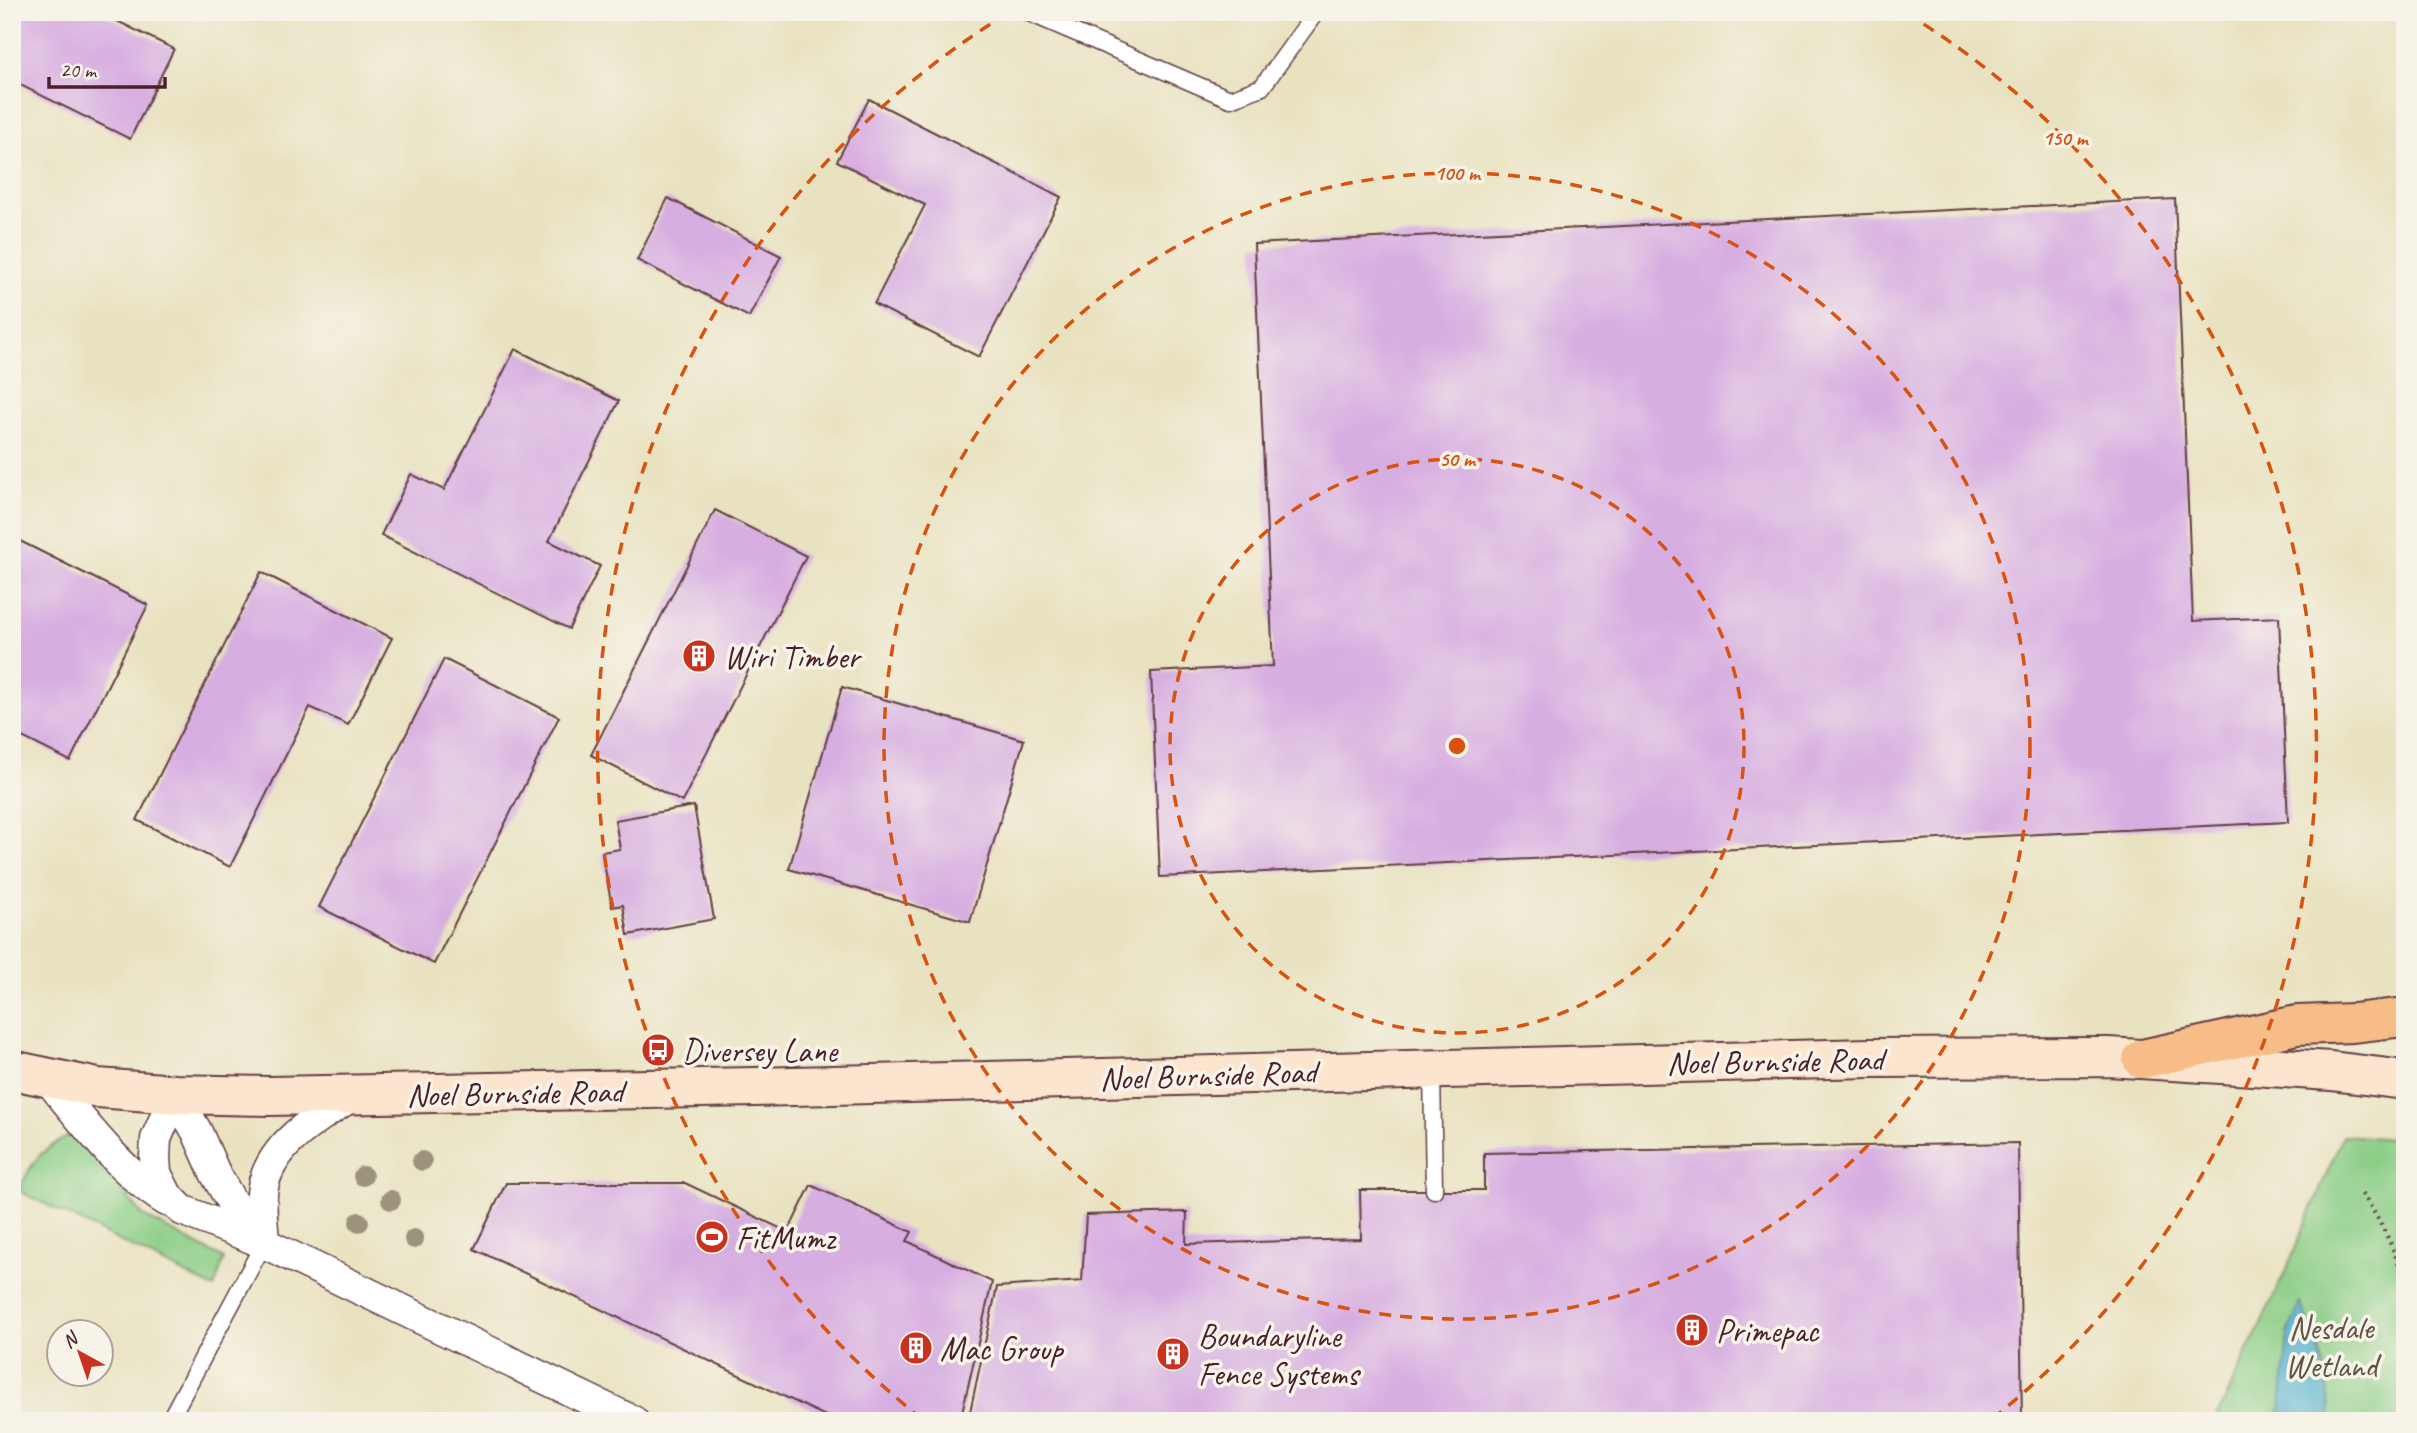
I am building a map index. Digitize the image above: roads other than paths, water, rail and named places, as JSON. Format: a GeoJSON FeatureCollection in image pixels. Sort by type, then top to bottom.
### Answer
{"type":"FeatureCollection","features":[{"type":"Feature","properties":{"kind":"main road"},"geometry":{"type":"LineString","coordinates":[[2142,1059],[2297,1025],[2353,1023],[2405,1017]]}},
{"type":"Feature","properties":{"kind":"main road","name":"Noel Burnside Road"},"geometry":{"type":"LineString","coordinates":[[30,1074],[98,1088],[175,1094],[353,1095],[1870,1058],[2108,1057],[2331,1071],[2405,1080]]}},
{"type":"Feature","properties":{"kind":"street"},"geometry":{"type":"LineString","coordinates":[[30,1074],[86,1124],[149,1191],[182,1210],[264,1243],[633,1421]]}},
{"type":"Feature","properties":{"kind":"street"},"geometry":{"type":"LineString","coordinates":[[175,1094],[231,1201],[264,1243]]}},
{"type":"Feature","properties":{"kind":"street"},"geometry":{"type":"LineString","coordinates":[[175,1094],[156,1139],[155,1157],[156,1173],[167,1195],[182,1210]]}},
{"type":"Feature","properties":{"kind":"street"},"geometry":{"type":"LineString","coordinates":[[264,1243],[261,1204],[265,1181],[275,1160],[305,1126],[353,1095]]}},
{"type":"Feature","properties":{"kind":"lane"},"geometry":{"type":"LineString","coordinates":[[1027,12],[1230,100],[1262,87],[1316,12]]}},
{"type":"Feature","properties":{"kind":"lane"},"geometry":{"type":"LineString","coordinates":[[1432,1068],[1434,1190]]}},
{"type":"Feature","properties":{"kind":"lane"},"geometry":{"type":"LineString","coordinates":[[169,1421],[264,1243]]}},
{"type":"Feature","properties":{"kind":"water"},"geometry":{"type":"Polygon","coordinates":[[[2300,1303],[2322,1360],[2330,1421],[2272,1421],[2281,1409],[2288,1334],[2300,1303]]]}},
{"type":"Feature","properties":{"kind":"place","name":"Wiri Timber"},"geometry":{"type":"Point","coordinates":[699,656]}},
{"type":"Feature","properties":{"kind":"place","name":"Diversey Lane"},"geometry":{"type":"Point","coordinates":[658,1050]}},
{"type":"Feature","properties":{"kind":"place","name":"FitMumz"},"geometry":{"type":"Point","coordinates":[712,1237]}},
{"type":"Feature","properties":{"kind":"place","name":"Primepac"},"geometry":{"type":"Point","coordinates":[1692,1330]}},
{"type":"Feature","properties":{"kind":"place","name":"Mac Group"},"geometry":{"type":"Point","coordinates":[916,1348]}},
{"type":"Feature","properties":{"kind":"place","name":"Boundaryline Fence Systems"},"geometry":{"type":"Point","coordinates":[1173,1354]}},
{"type":"Feature","properties":{"kind":"park label","name":"Nesdale Wetland"},"geometry":{"type":"Point","coordinates":[2331,1346]}}]}
